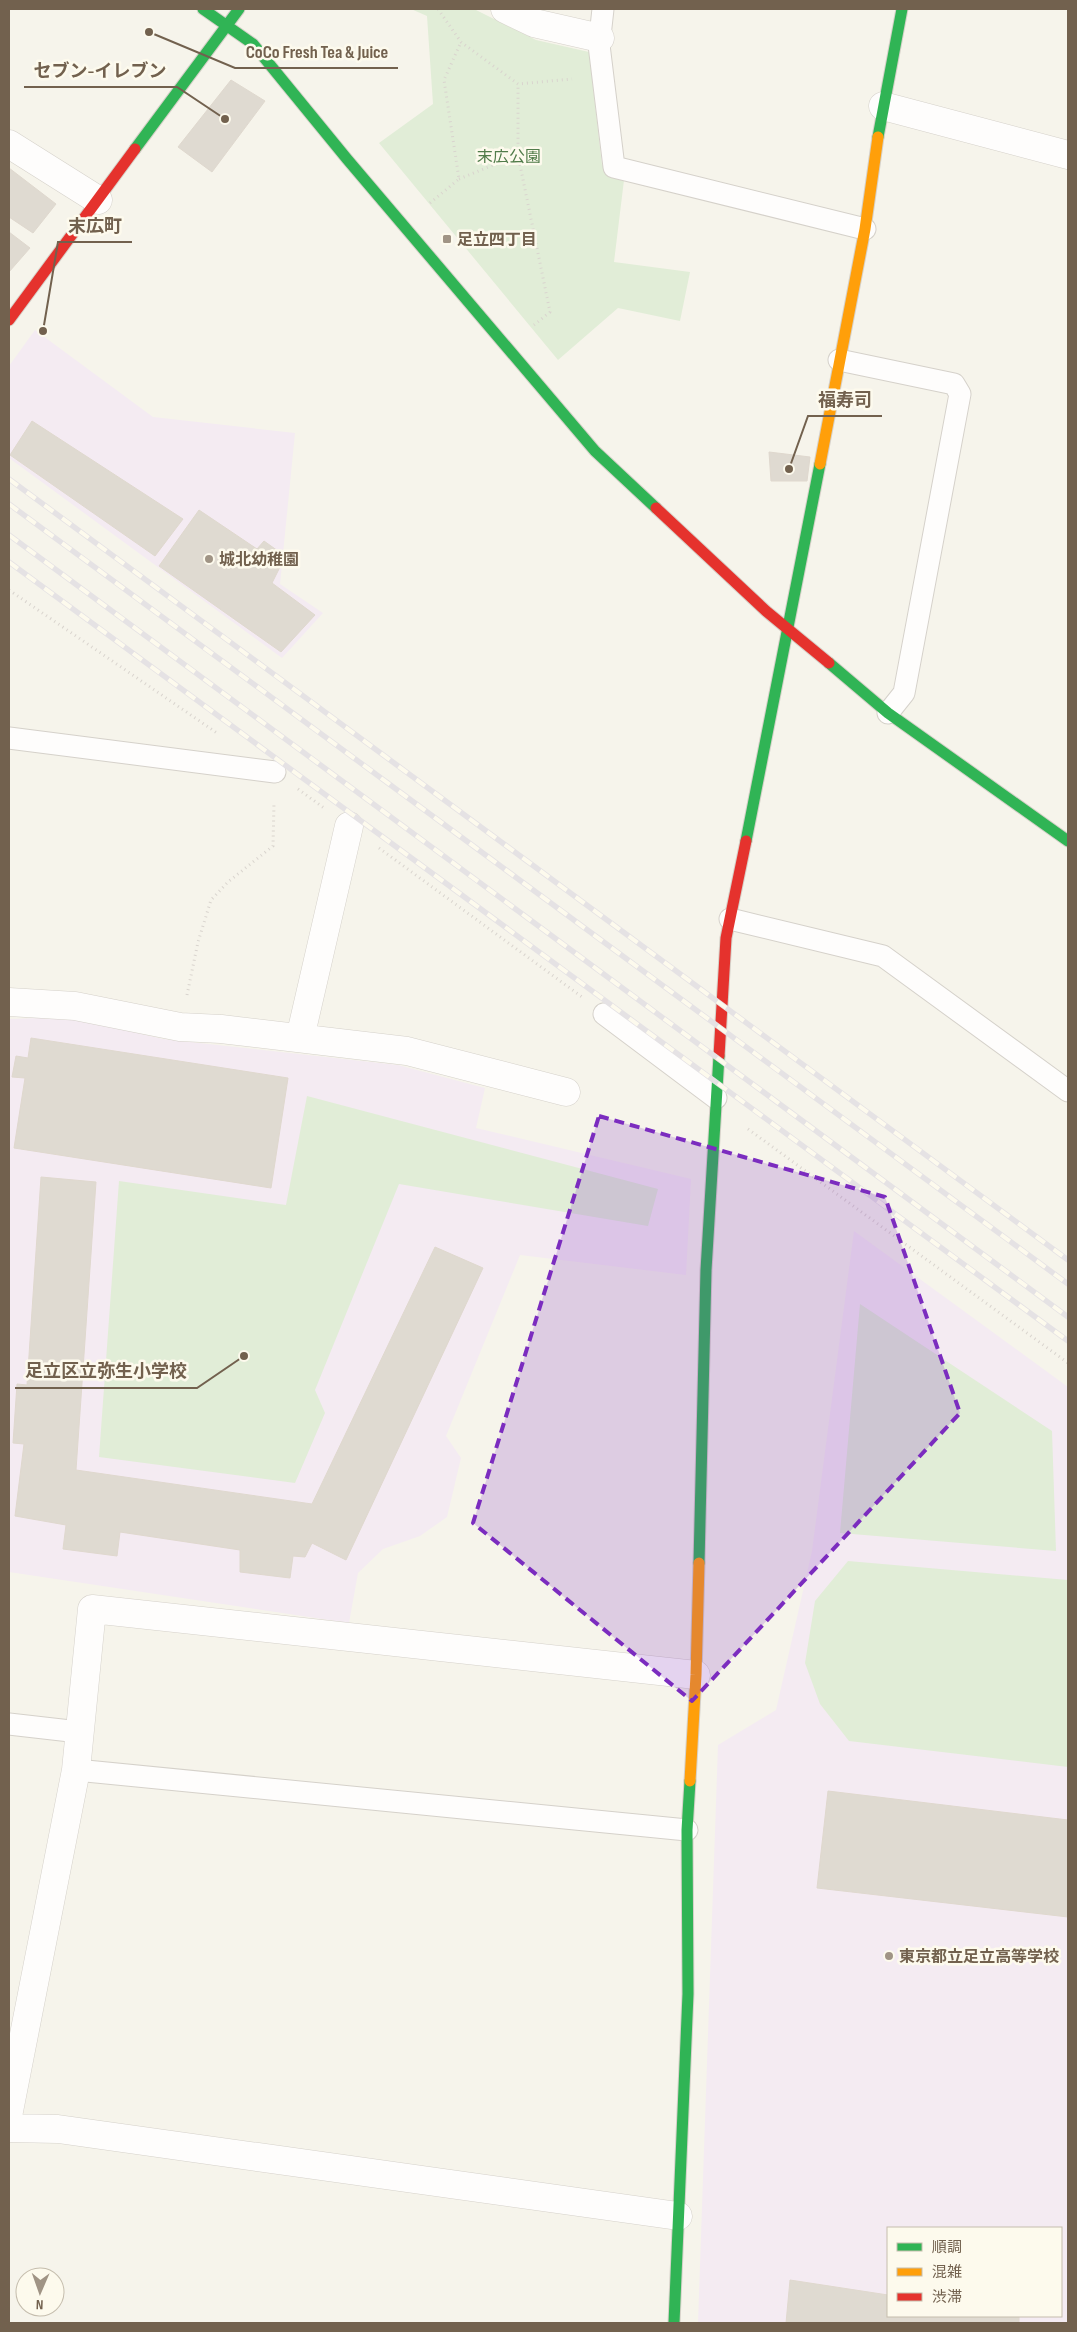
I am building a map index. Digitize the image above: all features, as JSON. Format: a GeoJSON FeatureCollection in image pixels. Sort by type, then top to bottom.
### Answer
{"type":"FeatureCollection","features":[{"type":"Feature","properties":{"kind":"street"},"geometry":{"type":"LineString","coordinates":[[203,9],[253,44],[595,451],[788,631],[888,714],[1068,841]]}},
{"type":"Feature","properties":{"kind":"street"},"geometry":{"type":"LineString","coordinates":[[9,320],[239,9]]}},
{"type":"Feature","properties":{"kind":"street"},"geometry":{"type":"LineString","coordinates":[[505,9],[534,23],[600,38]]}},
{"type":"Feature","properties":{"kind":"street"},"geometry":{"type":"LineString","coordinates":[[674,2323],[688,1994],[687,1830],[696,1675],[706,1270],[726,938],[788,631],[864,229],[883,106],[902,9]]}},
{"type":"Feature","properties":{"kind":"street"},"geometry":{"type":"LineString","coordinates":[[883,106],[1068,155]]}},
{"type":"Feature","properties":{"kind":"street"},"geometry":{"type":"LineString","coordinates":[[9,144],[98,200]]}},
{"type":"Feature","properties":{"kind":"street"},"geometry":{"type":"LineString","coordinates":[[300,1038],[349,826]]}},
{"type":"Feature","properties":{"kind":"street"},"geometry":{"type":"LineString","coordinates":[[9,1002],[76,1006],[180,1027],[221,1029],[406,1051],[566,1092]]}},
{"type":"Feature","properties":{"kind":"street"},"geometry":{"type":"LineString","coordinates":[[9,2111],[76,1770],[92,1609],[696,1675]]}},
{"type":"Feature","properties":{"kind":"street"},"geometry":{"type":"LineString","coordinates":[[9,2128],[58,2129],[678,2216]]}},
{"type":"Feature","properties":{"kind":"lane"},"geometry":{"type":"LineString","coordinates":[[603,9],[599,45],[614,167],[864,229]]}},
{"type":"Feature","properties":{"kind":"lane"},"geometry":{"type":"LineString","coordinates":[[839,360],[954,384],[960,394],[904,693],[888,714]]}},
{"type":"Feature","properties":{"kind":"lane"},"geometry":{"type":"LineString","coordinates":[[9,738],[275,772]]}},
{"type":"Feature","properties":{"kind":"lane"},"geometry":{"type":"LineString","coordinates":[[730,919],[883,956],[1068,1091]]}},
{"type":"Feature","properties":{"kind":"lane"},"geometry":{"type":"LineString","coordinates":[[604,1014],[716,1102]]}},
{"type":"Feature","properties":{"kind":"lane"},"geometry":{"type":"LineString","coordinates":[[9,1724],[79,1732]]}},
{"type":"Feature","properties":{"kind":"lane"},"geometry":{"type":"LineString","coordinates":[[76,1770],[687,1830]]}},
{"type":"Feature","properties":{"kind":"path"},"geometry":{"type":"LineString","coordinates":[[438,9],[461,42],[518,84],[603,76]]}},
{"type":"Feature","properties":{"kind":"path"},"geometry":{"type":"LineString","coordinates":[[459,179],[444,80],[461,42]]}},
{"type":"Feature","properties":{"kind":"path"},"geometry":{"type":"LineString","coordinates":[[518,84],[518,154],[550,312],[531,327]]}},
{"type":"Feature","properties":{"kind":"path"},"geometry":{"type":"LineString","coordinates":[[423,208],[459,179],[518,154]]}},
{"type":"Feature","properties":{"kind":"path"},"geometry":{"type":"LineString","coordinates":[[9,590],[218,734]]}},
{"type":"Feature","properties":{"kind":"path"},"geometry":{"type":"LineString","coordinates":[[275,772],[604,1014]]}},
{"type":"Feature","properties":{"kind":"path"},"geometry":{"type":"LineString","coordinates":[[180,1027],[198,942],[211,900],[228,882],[274,846],[275,772]]}},
{"type":"Feature","properties":{"kind":"path"},"geometry":{"type":"LineString","coordinates":[[716,1102],[1068,1363]]}},
{"type":"Feature","properties":{"kind":"highlighted area"},"geometry":{"type":"Polygon","coordinates":[[[599,1116],[885,1197],[960,1413],[692,1701],[473,1523],[599,1116]]]}},
{"type":"Feature","properties":{"kind":"shaded area"},"geometry":{"type":"Polygon","coordinates":[[[35,330],[153,417],[295,433],[280,584],[323,613],[282,658],[9,458],[9,366],[35,330]]]}},
{"type":"Feature","properties":{"kind":"shaded area"},"geometry":{"type":"Polygon","coordinates":[[[70,1017],[163,1039],[398,1065],[485,1088],[476,1128],[691,1179],[686,1275],[520,1255],[446,1436],[461,1458],[447,1517],[420,1536],[383,1549],[358,1573],[349,1623],[9,1572],[9,1019],[70,1017]]]}},
{"type":"Feature","properties":{"kind":"shaded area","name":"東京都立足立高等学校"},"geometry":{"type":"Polygon","coordinates":[[[854,1231],[1068,1387],[1068,2323],[698,2323],[718,1745],[776,1710],[812,1551],[854,1231]]]}},
{"type":"Feature","properties":{"kind":"green space","name":"末広公園"},"geometry":{"type":"Polygon","coordinates":[[[411,9],[474,9],[536,40],[589,52],[602,165],[624,180],[614,262],[690,272],[680,321],[618,308],[558,360],[379,143],[433,104],[427,16],[411,9]]]}},
{"type":"Feature","properties":{"kind":"green space"},"geometry":{"type":"Polygon","coordinates":[[[307,1096],[658,1189],[648,1226],[399,1184],[315,1390],[325,1413],[295,1483],[99,1457],[119,1181],[286,1205],[307,1096]]]}},
{"type":"Feature","properties":{"kind":"green space"},"geometry":{"type":"Polygon","coordinates":[[[860,1304],[1052,1431],[1056,1551],[840,1533],[860,1304]]]}},
{"type":"Feature","properties":{"kind":"green space"},"geometry":{"type":"Polygon","coordinates":[[[848,1561],[1068,1580],[1068,1767],[849,1741],[820,1704],[805,1663],[815,1601],[848,1561]]]}},
{"type":"Feature","properties":{"kind":"building"},"geometry":{"type":"Polygon","coordinates":[[[231,80],[265,101],[212,172],[178,147],[231,80]]]}},
{"type":"Feature","properties":{"kind":"building"},"geometry":{"type":"Polygon","coordinates":[[[9,168],[56,204],[33,233],[9,217],[9,168]]]}},
{"type":"Feature","properties":{"kind":"building"},"geometry":{"type":"Polygon","coordinates":[[[9,232],[30,248],[9,272],[9,232]]]}},
{"type":"Feature","properties":{"kind":"building"},"geometry":{"type":"Polygon","coordinates":[[[32,421],[183,519],[155,556],[10,455],[32,421]]]}},
{"type":"Feature","properties":{"kind":"building"},"geometry":{"type":"Polygon","coordinates":[[[769,452],[810,457],[807,481],[771,481],[769,452]]]}},
{"type":"Feature","properties":{"kind":"building"},"geometry":{"type":"Polygon","coordinates":[[[199,510],[257,549],[264,541],[278,551],[272,562],[280,567],[272,583],[315,615],[281,652],[159,566],[199,510]]]}},
{"type":"Feature","properties":{"kind":"building"},"geometry":{"type":"Polygon","coordinates":[[[31,1038],[288,1078],[271,1188],[14,1148],[25,1078],[12,1077],[16,1056],[28,1058],[31,1038]]]}},
{"type":"Feature","properties":{"kind":"building"},"geometry":{"type":"Polygon","coordinates":[[[41,1177],[96,1182],[76,1470],[312,1504],[435,1247],[483,1268],[346,1560],[312,1543],[305,1557],[293,1556],[290,1578],[240,1572],[240,1550],[120,1532],[117,1556],[63,1549],[66,1525],[15,1516],[24,1444],[13,1443],[17,1384],[27,1385],[41,1177]]]}},
{"type":"Feature","properties":{"kind":"building"},"geometry":{"type":"Polygon","coordinates":[[[828,1791],[1068,1820],[1068,1917],[817,1888],[828,1791]]]}},
{"type":"Feature","properties":{"kind":"building"},"geometry":{"type":"Polygon","coordinates":[[[790,2280],[887,2295],[887,2317],[1019,2317],[1019,2323],[786,2323],[790,2280]]]}},
{"type":"Feature","properties":{"kind":"railway"},"geometry":{"type":"LineString","coordinates":[[9,479],[1068,1260]]}},
{"type":"Feature","properties":{"kind":"railway"},"geometry":{"type":"LineString","coordinates":[[9,504],[1068,1284]]}},
{"type":"Feature","properties":{"kind":"railway"},"geometry":{"type":"LineString","coordinates":[[9,535],[1068,1317]]}},
{"type":"Feature","properties":{"kind":"railway"},"geometry":{"type":"LineString","coordinates":[[9,562],[1068,1341]]}},
{"type":"Feature","properties":{"kind":"traffic: fast"},"geometry":{"type":"LineString","coordinates":[[203,9],[253,44],[347,159],[595,451],[656,508]]}},
{"type":"Feature","properties":{"kind":"traffic: fast"},"geometry":{"type":"LineString","coordinates":[[135,149],[239,9]]}},
{"type":"Feature","properties":{"kind":"traffic: fast"},"geometry":{"type":"LineString","coordinates":[[878,137],[902,9]]}},
{"type":"Feature","properties":{"kind":"traffic: fast"},"geometry":{"type":"LineString","coordinates":[[746,841],[820,464]]}},
{"type":"Feature","properties":{"kind":"traffic: fast"},"geometry":{"type":"LineString","coordinates":[[829,663],[888,713],[1068,841]]}},
{"type":"Feature","properties":{"kind":"traffic: fast"},"geometry":{"type":"LineString","coordinates":[[699,1563],[706,1270],[719,1056]]}},
{"type":"Feature","properties":{"kind":"traffic: fast"},"geometry":{"type":"LineString","coordinates":[[674,2323],[688,1994],[687,1830],[690,1781]]}},
{"type":"Feature","properties":{"kind":"traffic: slow"},"geometry":{"type":"LineString","coordinates":[[820,464],[865,229],[878,137]]}},
{"type":"Feature","properties":{"kind":"traffic: slow"},"geometry":{"type":"LineString","coordinates":[[690,1781],[696,1675],[699,1563]]}},
{"type":"Feature","properties":{"kind":"traffic: jam"},"geometry":{"type":"LineString","coordinates":[[9,320],[135,149]]}},
{"type":"Feature","properties":{"kind":"traffic: jam"},"geometry":{"type":"LineString","coordinates":[[656,508],[766,611],[829,663]]}},
{"type":"Feature","properties":{"kind":"traffic: jam"},"geometry":{"type":"LineString","coordinates":[[719,1056],[726,938],[746,841]]}},
{"type":"Feature","properties":{"kind":"place","name":"CoCo Fresh Tea & Juice"},"geometry":{"type":"Point","coordinates":[149,32]}},
{"type":"Feature","properties":{"kind":"place","name":"セブン-イレブン"},"geometry":{"type":"Point","coordinates":[225,119]}},
{"type":"Feature","properties":{"kind":"place","name":"足立四丁目"},"geometry":{"type":"Point","coordinates":[447,239]}},
{"type":"Feature","properties":{"kind":"place","name":"末広町"},"geometry":{"type":"Point","coordinates":[43,331]}},
{"type":"Feature","properties":{"kind":"place","name":"福寿司"},"geometry":{"type":"Point","coordinates":[789,469]}},
{"type":"Feature","properties":{"kind":"place","name":"城北幼稚園"},"geometry":{"type":"Point","coordinates":[209,559]}},
{"type":"Feature","properties":{"kind":"place","name":"足立区立弥生小学校"},"geometry":{"type":"Point","coordinates":[244,1356]}},
{"type":"Feature","properties":{"kind":"place","name":"東京都立足立高等学校"},"geometry":{"type":"Point","coordinates":[889,1956]}}]}
